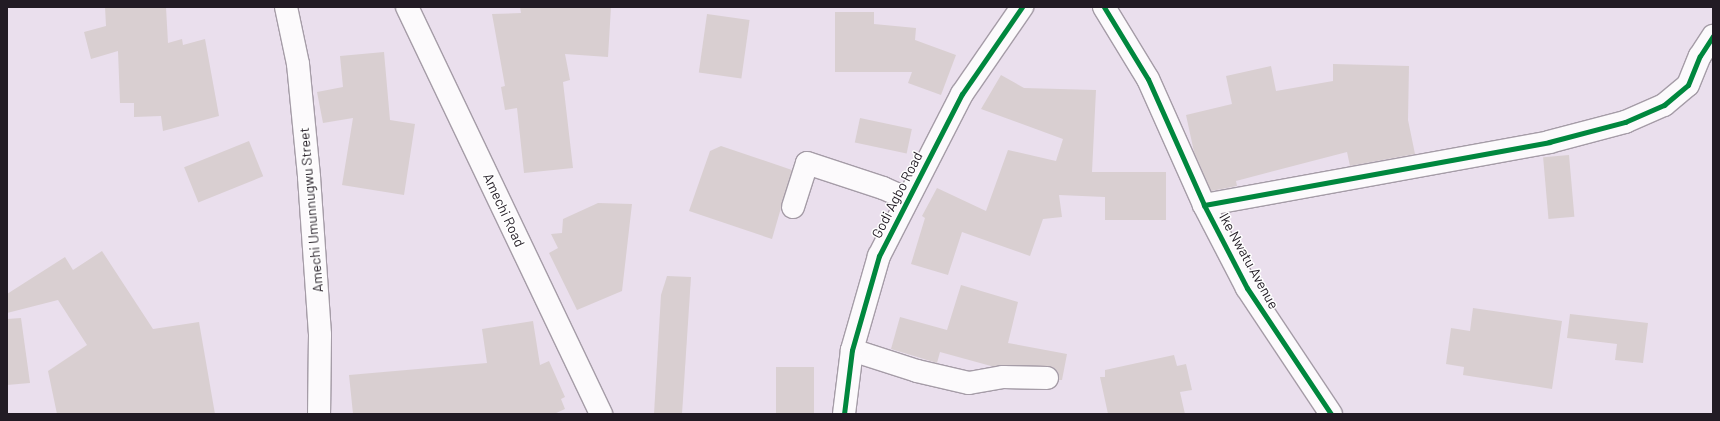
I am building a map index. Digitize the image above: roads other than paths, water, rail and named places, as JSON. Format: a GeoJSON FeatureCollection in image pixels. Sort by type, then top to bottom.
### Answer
{"type":"FeatureCollection","features":[{"type":"Feature","properties":{"kind":"street","name":"Amechi Umunnugwu Street"},"geometry":{"type":"LineString","coordinates":[[286,7],[298,64],[309,177],[320,335],[319,414]]}},
{"type":"Feature","properties":{"kind":"street","name":"Amechi Road"},"geometry":{"type":"LineString","coordinates":[[407,7],[601,414]]}},
{"type":"Feature","properties":{"kind":"street","name":"Godi Agbo Road"},"geometry":{"type":"LineString","coordinates":[[844,414],[852,350],[879,256],[962,94],[1022,7]]}},
{"type":"Feature","properties":{"kind":"street","name":"Ike Nwatu Avenue"},"geometry":{"type":"LineString","coordinates":[[1104,7],[1148,79],[1204,205],[1247,288],[1331,414]]}},
{"type":"Feature","properties":{"kind":"street"},"geometry":{"type":"LineString","coordinates":[[1204,205],[1549,142],[1625,122],[1664,105],[1688,85],[1700,56],[1713,36]]}},
{"type":"Feature","properties":{"kind":"street"},"geometry":{"type":"LineString","coordinates":[[793,207],[807,163],[883,188],[908,199]]}},
{"type":"Feature","properties":{"kind":"street"},"geometry":{"type":"LineString","coordinates":[[852,350],[916,371],[969,383],[1003,377],[1047,378]]}}]}
